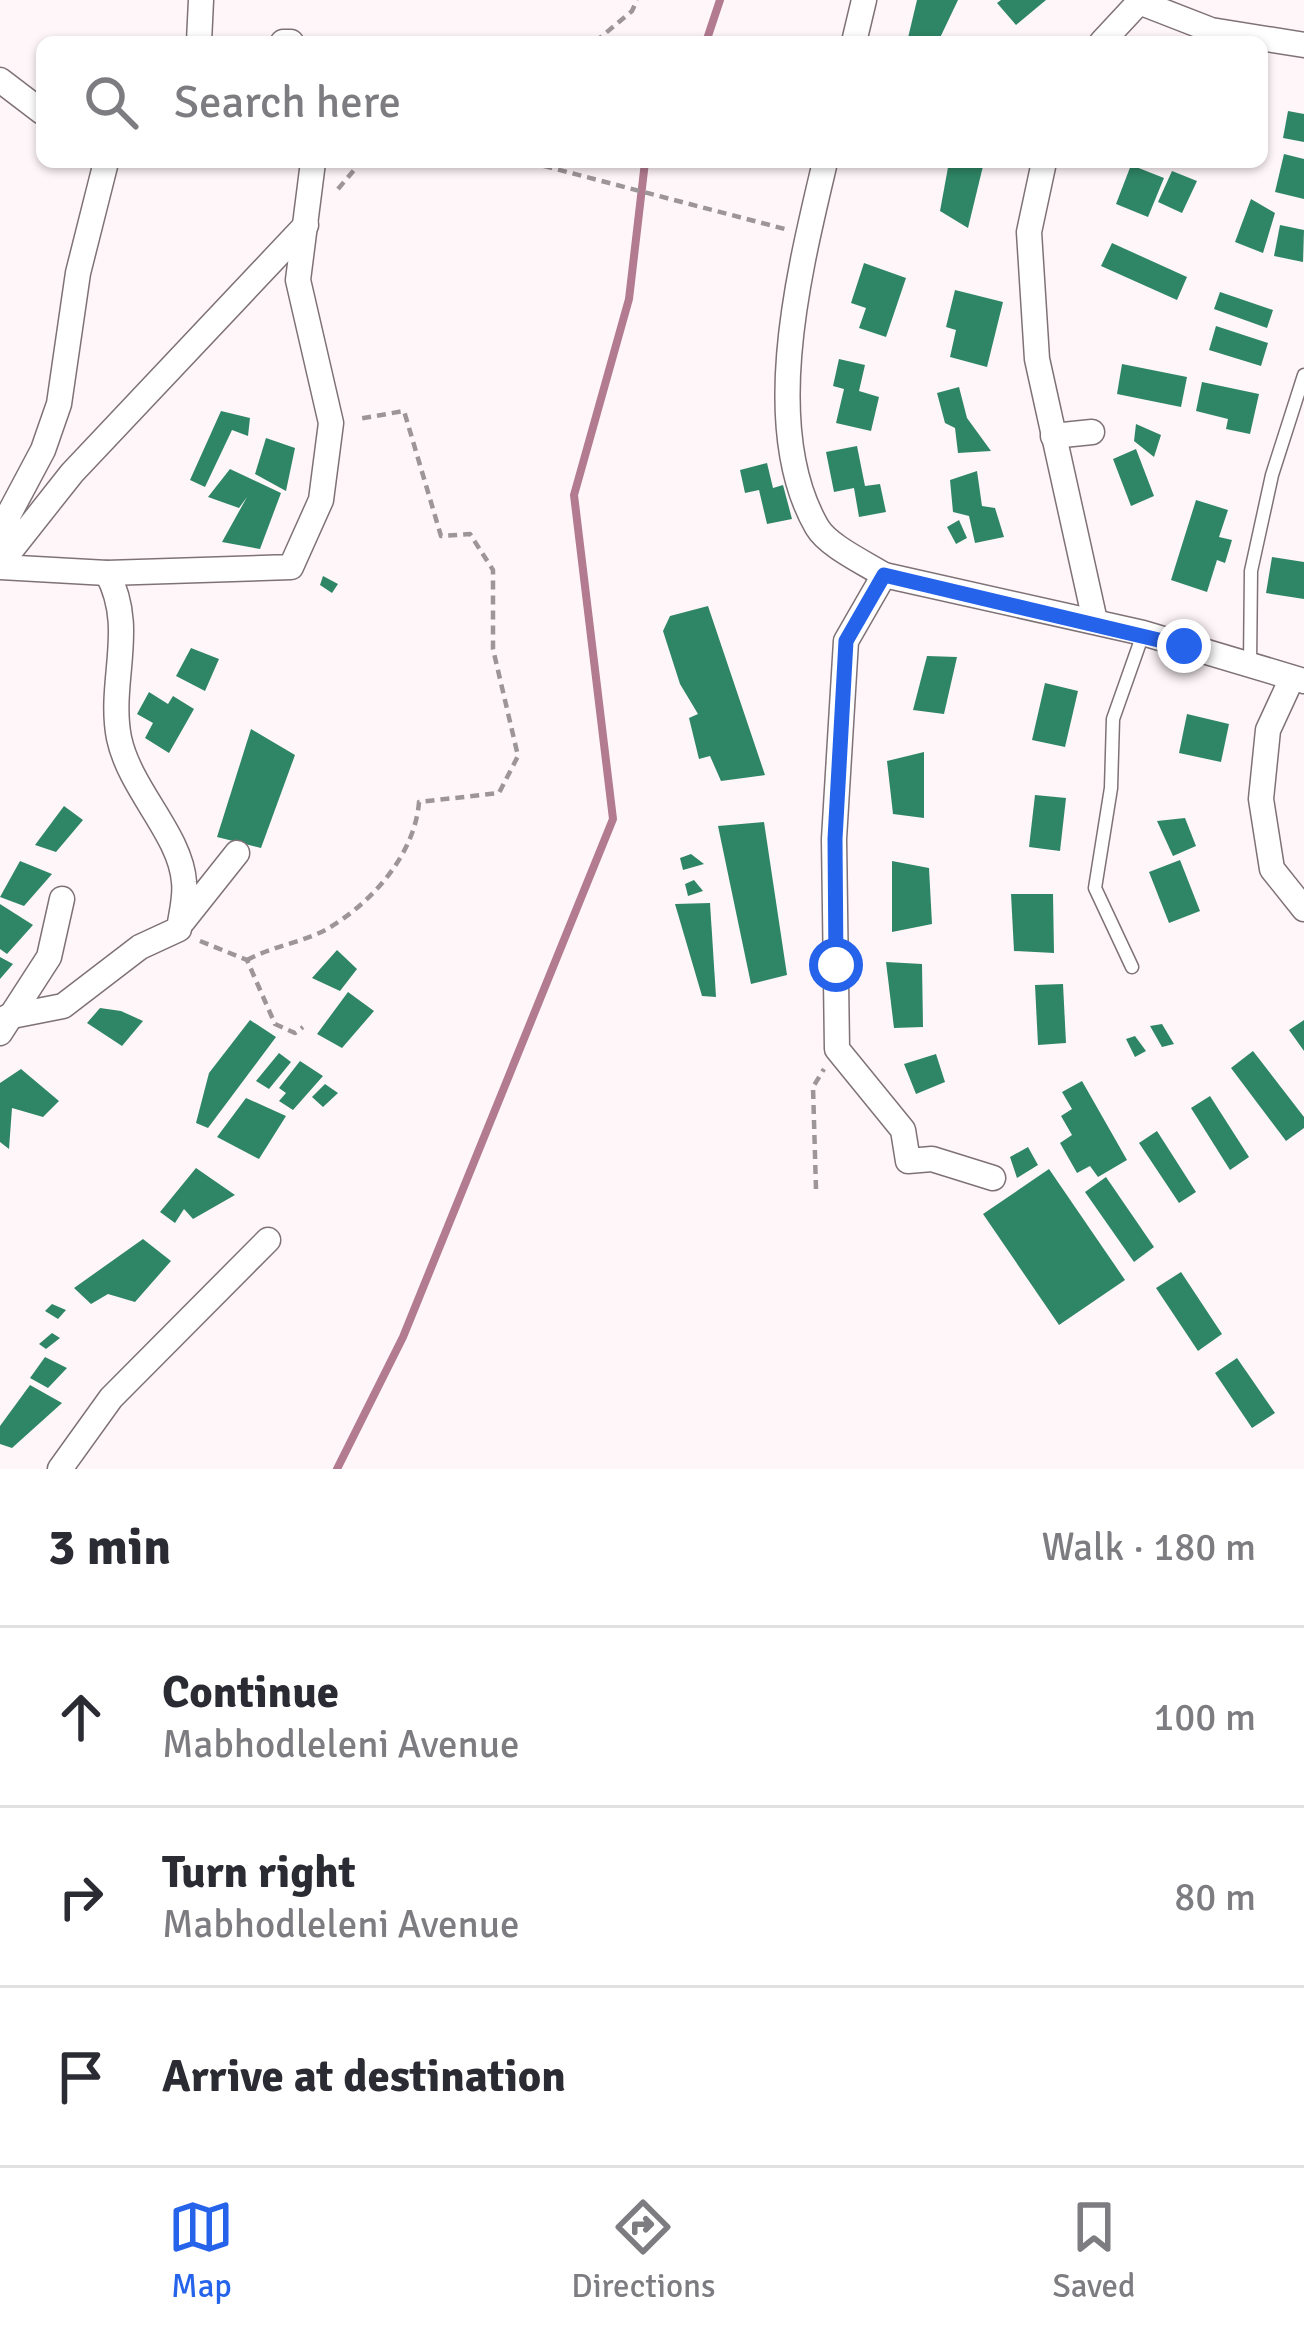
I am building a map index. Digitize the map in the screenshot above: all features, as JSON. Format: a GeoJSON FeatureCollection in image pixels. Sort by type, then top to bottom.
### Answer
{"type":"FeatureCollection","features":[{"type":"Feature","properties":{"kind":"street"},"geometry":{"type":"LineString","coordinates":[[199,36],[201,0]]}},
{"type":"Feature","properties":{"kind":"street"},"geometry":{"type":"LineString","coordinates":[[855,36],[864,0]]}},
{"type":"Feature","properties":{"kind":"street"},"geometry":{"type":"LineString","coordinates":[[1108,36],[1140,1],[1210,30],[1248,36]]}},
{"type":"Feature","properties":{"kind":"street"},"geometry":{"type":"LineString","coordinates":[[1268,39],[1304,45]]}},
{"type":"Feature","properties":{"kind":"street"},"geometry":{"type":"LineString","coordinates":[[2,79],[36,107]]}},
{"type":"Feature","properties":{"kind":"street"},"geometry":{"type":"LineString","coordinates":[[0,562],[9,514],[43,450],[59,404],[78,273],[101,168]]}},
{"type":"Feature","properties":{"kind":"street"},"geometry":{"type":"LineString","coordinates":[[0,562],[107,572],[291,567],[321,500],[332,423],[298,280],[313,168]]}},
{"type":"Feature","properties":{"kind":"street"},"geometry":{"type":"LineString","coordinates":[[824,168],[808,235],[784,420],[818,531],[884,575],[1143,633],[1298,680],[1268,730],[1261,799],[1272,869],[1304,909]]}},
{"type":"Feature","properties":{"kind":"street"},"geometry":{"type":"LineString","coordinates":[[1043,168],[1029,232],[1037,359],[1095,621]]}},
{"type":"Feature","properties":{"kind":"street"},"geometry":{"type":"LineString","coordinates":[[0,562],[72,472],[306,225]]}},
{"type":"Feature","properties":{"kind":"street"},"geometry":{"type":"LineString","coordinates":[[1053,436],[1092,432]]}},
{"type":"Feature","properties":{"kind":"street"},"geometry":{"type":"LineString","coordinates":[[107,572],[121,598],[118,735],[137,791],[165,830],[184,880],[179,929]]}},
{"type":"Feature","properties":{"kind":"street"},"geometry":{"type":"LineString","coordinates":[[884,575],[846,641],[835,839],[837,1049],[903,1130],[908,1160],[932,1159],[994,1178]]}},
{"type":"Feature","properties":{"kind":"street"},"geometry":{"type":"LineString","coordinates":[[4,1025],[64,1006],[140,947],[179,929],[237,853]]}},
{"type":"Feature","properties":{"kind":"street"},"geometry":{"type":"LineString","coordinates":[[4,1025],[49,957],[62,899]]}},
{"type":"Feature","properties":{"kind":"street"},"geometry":{"type":"LineString","coordinates":[[60,1469],[111,1398],[268,1240]]}},
{"type":"Feature","properties":{"kind":"lane"},"geometry":{"type":"LineString","coordinates":[[1250,666],[1251,571],[1272,475],[1304,375]]}},
{"type":"Feature","properties":{"kind":"lane"},"geometry":{"type":"LineString","coordinates":[[1132,967],[1095,888],[1111,788],[1113,719],[1143,633]]}},
{"type":"Feature","properties":{"kind":"path"},"geometry":{"type":"LineString","coordinates":[[601,36],[638,0]]}},
{"type":"Feature","properties":{"kind":"path"},"geometry":{"type":"LineString","coordinates":[[552,168],[808,235]]}},
{"type":"Feature","properties":{"kind":"path"},"geometry":{"type":"LineString","coordinates":[[247,960],[277,943],[325,931],[400,861],[417,829],[419,802],[499,793],[518,756],[494,649],[493,570],[470,534],[441,536],[404,411],[332,423]]}},
{"type":"Feature","properties":{"kind":"path"},"geometry":{"type":"LineString","coordinates":[[179,929],[247,960],[275,1024],[295,1033],[303,1027]]}},
{"type":"Feature","properties":{"kind":"path"},"geometry":{"type":"LineString","coordinates":[[816,1189],[813,1087],[837,1049]]}},
{"type":"Feature","properties":{"kind":"building"},"geometry":{"type":"Polygon","coordinates":[[[917,0],[958,0],[941,36],[908,36],[917,0]]]}},
{"type":"Feature","properties":{"kind":"building"},"geometry":{"type":"Polygon","coordinates":[[[1046,0],[1016,25],[997,3],[1046,0]]]}},
{"type":"Feature","properties":{"kind":"building"},"geometry":{"type":"Polygon","coordinates":[[[1288,111],[1304,114],[1304,142],[1283,138],[1288,111]]]}},
{"type":"Feature","properties":{"kind":"building"},"geometry":{"type":"Polygon","coordinates":[[[1284,154],[1304,159],[1304,199],[1275,192],[1284,154]]]}},
{"type":"Feature","properties":{"kind":"building"},"geometry":{"type":"Polygon","coordinates":[[[948,168],[983,168],[968,228],[940,211],[948,168]]]}},
{"type":"Feature","properties":{"kind":"building"},"geometry":{"type":"Polygon","coordinates":[[[1130,168],[1164,178],[1148,217],[1116,204],[1130,168]]]}},
{"type":"Feature","properties":{"kind":"building"},"geometry":{"type":"Polygon","coordinates":[[[1172,171],[1197,181],[1182,213],[1158,202],[1172,171]]]}},
{"type":"Feature","properties":{"kind":"building"},"geometry":{"type":"Polygon","coordinates":[[[1251,199],[1275,213],[1263,253],[1235,242],[1251,199]]]}},
{"type":"Feature","properties":{"kind":"building"},"geometry":{"type":"Polygon","coordinates":[[[1280,225],[1304,230],[1303,262],[1274,256],[1280,225]]]}},
{"type":"Feature","properties":{"kind":"building"},"geometry":{"type":"Polygon","coordinates":[[[1112,243],[1187,277],[1177,300],[1101,266],[1112,243]]]}},
{"type":"Feature","properties":{"kind":"building"},"geometry":{"type":"Polygon","coordinates":[[[864,263],[906,278],[886,337],[859,328],[866,308],[851,303],[864,263]]]}},
{"type":"Feature","properties":{"kind":"building"},"geometry":{"type":"Polygon","coordinates":[[[955,290],[1003,302],[987,367],[950,357],[956,330],[946,327],[955,290]]]}},
{"type":"Feature","properties":{"kind":"building"},"geometry":{"type":"Polygon","coordinates":[[[1220,292],[1273,310],[1267,328],[1214,309],[1220,292]]]}},
{"type":"Feature","properties":{"kind":"building"},"geometry":{"type":"Polygon","coordinates":[[[1216,326],[1268,343],[1261,366],[1209,350],[1216,326]]]}},
{"type":"Feature","properties":{"kind":"building"},"geometry":{"type":"Polygon","coordinates":[[[839,359],[865,365],[859,391],[879,397],[871,431],[836,423],[844,389],[833,386],[839,359]]]}},
{"type":"Feature","properties":{"kind":"building"},"geometry":{"type":"Polygon","coordinates":[[[1122,364],[1187,377],[1181,407],[1117,394],[1122,364]]]}},
{"type":"Feature","properties":{"kind":"building"},"geometry":{"type":"Polygon","coordinates":[[[1202,382],[1259,394],[1250,434],[1226,429],[1228,419],[1196,411],[1202,382]]]}},
{"type":"Feature","properties":{"kind":"building"},"geometry":{"type":"Polygon","coordinates":[[[959,387],[967,418],[991,451],[958,453],[955,428],[945,423],[937,393],[959,387]]]}},
{"type":"Feature","properties":{"kind":"building"},"geometry":{"type":"Polygon","coordinates":[[[221,411],[250,418],[248,436],[232,430],[205,487],[190,480],[221,411]]]}},
{"type":"Feature","properties":{"kind":"building"},"geometry":{"type":"Polygon","coordinates":[[[1136,424],[1161,435],[1154,457],[1134,441],[1136,424]]]}},
{"type":"Feature","properties":{"kind":"building"},"geometry":{"type":"Polygon","coordinates":[[[266,438],[295,448],[286,491],[255,474],[266,438]]]}},
{"type":"Feature","properties":{"kind":"building"},"geometry":{"type":"Polygon","coordinates":[[[857,446],[865,486],[880,484],[886,512],[859,517],[854,488],[834,492],[826,452],[857,446]]]}},
{"type":"Feature","properties":{"kind":"building"},"geometry":{"type":"Polygon","coordinates":[[[1136,449],[1154,496],[1131,506],[1113,459],[1136,449]]]}},
{"type":"Feature","properties":{"kind":"building"},"geometry":{"type":"Polygon","coordinates":[[[767,463],[773,488],[783,485],[792,519],[767,524],[759,490],[745,493],[740,470],[767,463]]]}},
{"type":"Feature","properties":{"kind":"building"},"geometry":{"type":"Polygon","coordinates":[[[230,469],[281,493],[260,549],[222,542],[247,497],[239,508],[208,497],[230,469]]]}},
{"type":"Feature","properties":{"kind":"building"},"geometry":{"type":"Polygon","coordinates":[[[977,471],[982,506],[995,508],[1004,537],[975,543],[969,516],[953,512],[950,480],[977,471]]]}},
{"type":"Feature","properties":{"kind":"building"},"geometry":{"type":"Polygon","coordinates":[[[1196,500],[1228,510],[1219,537],[1232,540],[1225,563],[1217,560],[1207,592],[1171,580],[1196,500]]]}},
{"type":"Feature","properties":{"kind":"building"},"geometry":{"type":"Polygon","coordinates":[[[959,520],[967,538],[956,544],[947,527],[959,520]]]}},
{"type":"Feature","properties":{"kind":"building"},"geometry":{"type":"Polygon","coordinates":[[[1272,557],[1304,562],[1304,599],[1266,593],[1272,557]]]}},
{"type":"Feature","properties":{"kind":"building"},"geometry":{"type":"Polygon","coordinates":[[[323,576],[338,584],[332,593],[320,585],[323,576]]]}},
{"type":"Feature","properties":{"kind":"building"},"geometry":{"type":"Polygon","coordinates":[[[708,606],[765,775],[721,781],[710,756],[699,759],[689,718],[698,714],[680,684],[663,631],[670,616],[708,606]]]}},
{"type":"Feature","properties":{"kind":"building"},"geometry":{"type":"Polygon","coordinates":[[[191,648],[219,659],[205,691],[176,676],[191,648]]]}},
{"type":"Feature","properties":{"kind":"building"},"geometry":{"type":"Polygon","coordinates":[[[927,656],[957,657],[944,714],[913,710],[927,656]]]}},
{"type":"Feature","properties":{"kind":"building"},"geometry":{"type":"Polygon","coordinates":[[[1045,683],[1078,691],[1065,747],[1032,740],[1045,683]]]}},
{"type":"Feature","properties":{"kind":"building"},"geometry":{"type":"Polygon","coordinates":[[[149,692],[168,704],[173,696],[194,709],[169,753],[145,738],[153,723],[137,714],[149,692]]]}},
{"type":"Feature","properties":{"kind":"building"},"geometry":{"type":"Polygon","coordinates":[[[1187,714],[1229,724],[1221,762],[1179,753],[1187,714]]]}},
{"type":"Feature","properties":{"kind":"building"},"geometry":{"type":"Polygon","coordinates":[[[251,729],[295,755],[261,848],[217,837],[251,729]]]}},
{"type":"Feature","properties":{"kind":"building"},"geometry":{"type":"Polygon","coordinates":[[[924,752],[924,818],[893,814],[887,761],[924,752]]]}},
{"type":"Feature","properties":{"kind":"building"},"geometry":{"type":"Polygon","coordinates":[[[1035,795],[1066,798],[1060,851],[1029,847],[1035,795]]]}},
{"type":"Feature","properties":{"kind":"building"},"geometry":{"type":"Polygon","coordinates":[[[64,806],[83,820],[56,852],[35,845],[64,806]]]}},
{"type":"Feature","properties":{"kind":"building"},"geometry":{"type":"Polygon","coordinates":[[[1185,818],[1196,846],[1173,856],[1157,821],[1185,818]]]}},
{"type":"Feature","properties":{"kind":"building"},"geometry":{"type":"Polygon","coordinates":[[[764,822],[787,975],[751,984],[718,826],[764,822]]]}},
{"type":"Feature","properties":{"kind":"building"},"geometry":{"type":"Polygon","coordinates":[[[691,854],[704,864],[683,870],[680,858],[691,854]]]}},
{"type":"Feature","properties":{"kind":"building"},"geometry":{"type":"Polygon","coordinates":[[[1180,860],[1200,911],[1169,923],[1149,872],[1180,860]]]}},
{"type":"Feature","properties":{"kind":"building"},"geometry":{"type":"Polygon","coordinates":[[[20,861],[52,874],[24,906],[0,897],[20,861]]]}},
{"type":"Feature","properties":{"kind":"building"},"geometry":{"type":"Polygon","coordinates":[[[892,861],[929,868],[932,924],[892,932],[892,861]]]}},
{"type":"Feature","properties":{"kind":"building"},"geometry":{"type":"Polygon","coordinates":[[[694,880],[703,891],[688,896],[685,884],[694,880]]]}},
{"type":"Feature","properties":{"kind":"building"},"geometry":{"type":"Polygon","coordinates":[[[1011,894],[1053,894],[1054,953],[1014,951],[1011,894]]]}},
{"type":"Feature","properties":{"kind":"building"},"geometry":{"type":"Polygon","coordinates":[[[710,903],[716,997],[702,996],[675,904],[710,903]]]}},
{"type":"Feature","properties":{"kind":"building"},"geometry":{"type":"Polygon","coordinates":[[[0,904],[33,925],[7,954],[0,949],[0,904]]]}},
{"type":"Feature","properties":{"kind":"building"},"geometry":{"type":"Polygon","coordinates":[[[337,950],[357,969],[340,991],[312,978],[337,950]]]}},
{"type":"Feature","properties":{"kind":"building"},"geometry":{"type":"Polygon","coordinates":[[[0,957],[13,964],[0,979],[0,957]]]}},
{"type":"Feature","properties":{"kind":"building"},"geometry":{"type":"Polygon","coordinates":[[[886,962],[922,964],[923,1027],[894,1028],[886,962]]]}},
{"type":"Feature","properties":{"kind":"building"},"geometry":{"type":"Polygon","coordinates":[[[1063,984],[1066,1043],[1038,1045],[1035,985],[1063,984]]]}},
{"type":"Feature","properties":{"kind":"building"},"geometry":{"type":"Polygon","coordinates":[[[348,992],[374,1011],[342,1048],[317,1034],[348,992]]]}},
{"type":"Feature","properties":{"kind":"building"},"geometry":{"type":"Polygon","coordinates":[[[100,1008],[143,1021],[122,1046],[87,1023],[100,1008]]]}},
{"type":"Feature","properties":{"kind":"building"},"geometry":{"type":"Polygon","coordinates":[[[250,1020],[276,1037],[208,1128],[196,1123],[209,1073],[250,1020]]]}},
{"type":"Feature","properties":{"kind":"building"},"geometry":{"type":"Polygon","coordinates":[[[1304,1020],[1304,1051],[1289,1030],[1304,1020]]]}},
{"type":"Feature","properties":{"kind":"building"},"geometry":{"type":"Polygon","coordinates":[[[1162,1024],[1174,1044],[1162,1047],[1150,1026],[1162,1024]]]}},
{"type":"Feature","properties":{"kind":"building"},"geometry":{"type":"Polygon","coordinates":[[[1135,1036],[1146,1051],[1135,1057],[1126,1039],[1135,1036]]]}},
{"type":"Feature","properties":{"kind":"building"},"geometry":{"type":"Polygon","coordinates":[[[1253,1051],[1304,1117],[1304,1128],[1286,1141],[1231,1068],[1253,1051]]]}},
{"type":"Feature","properties":{"kind":"building"},"geometry":{"type":"Polygon","coordinates":[[[279,1053],[291,1062],[269,1089],[256,1081],[279,1053]]]}},
{"type":"Feature","properties":{"kind":"building"},"geometry":{"type":"Polygon","coordinates":[[[936,1054],[945,1082],[916,1094],[904,1064],[936,1054]]]}},
{"type":"Feature","properties":{"kind":"building"},"geometry":{"type":"Polygon","coordinates":[[[300,1061],[323,1076],[293,1110],[279,1101],[286,1093],[279,1088],[300,1061]]]}},
{"type":"Feature","properties":{"kind":"building"},"geometry":{"type":"Polygon","coordinates":[[[21,1069],[59,1101],[43,1117],[12,1108],[9,1149],[0,1142],[0,1083],[21,1069]]]}},
{"type":"Feature","properties":{"kind":"building"},"geometry":{"type":"Polygon","coordinates":[[[1082,1081],[1127,1160],[1098,1177],[1090,1166],[1077,1173],[1060,1143],[1072,1135],[1061,1116],[1072,1109],[1062,1092],[1082,1081]]]}},
{"type":"Feature","properties":{"kind":"building"},"geometry":{"type":"Polygon","coordinates":[[[325,1084],[338,1093],[323,1107],[312,1097],[325,1084]]]}},
{"type":"Feature","properties":{"kind":"building"},"geometry":{"type":"Polygon","coordinates":[[[1210,1096],[1249,1157],[1230,1170],[1191,1108],[1210,1096]]]}},
{"type":"Feature","properties":{"kind":"building"},"geometry":{"type":"Polygon","coordinates":[[[246,1098],[286,1116],[259,1159],[217,1137],[246,1098]]]}},
{"type":"Feature","properties":{"kind":"building"},"geometry":{"type":"Polygon","coordinates":[[[1157,1131],[1196,1192],[1179,1203],[1139,1143],[1157,1131]]]}},
{"type":"Feature","properties":{"kind":"building"},"geometry":{"type":"Polygon","coordinates":[[[1028,1147],[1038,1165],[1017,1178],[1010,1157],[1028,1147]]]}},
{"type":"Feature","properties":{"kind":"building"},"geometry":{"type":"Polygon","coordinates":[[[196,1168],[235,1195],[193,1219],[184,1209],[175,1223],[160,1212],[196,1168]]]}},
{"type":"Feature","properties":{"kind":"building"},"geometry":{"type":"Polygon","coordinates":[[[1049,1169],[1125,1280],[1059,1325],[983,1214],[1049,1169]]]}},
{"type":"Feature","properties":{"kind":"building"},"geometry":{"type":"Polygon","coordinates":[[[1106,1177],[1154,1247],[1134,1262],[1085,1192],[1106,1177]]]}},
{"type":"Feature","properties":{"kind":"building"},"geometry":{"type":"Polygon","coordinates":[[[143,1239],[171,1261],[135,1302],[108,1294],[91,1304],[74,1288],[143,1239]]]}},
{"type":"Feature","properties":{"kind":"building"},"geometry":{"type":"Polygon","coordinates":[[[1181,1272],[1222,1334],[1198,1351],[1156,1288],[1181,1272]]]}},
{"type":"Feature","properties":{"kind":"building"},"geometry":{"type":"Polygon","coordinates":[[[52,1304],[66,1310],[58,1319],[45,1311],[52,1304]]]}},
{"type":"Feature","properties":{"kind":"building"},"geometry":{"type":"Polygon","coordinates":[[[52,1333],[60,1338],[46,1349],[39,1344],[52,1333]]]}},
{"type":"Feature","properties":{"kind":"building"},"geometry":{"type":"Polygon","coordinates":[[[45,1357],[67,1368],[48,1388],[30,1378],[45,1357]]]}},
{"type":"Feature","properties":{"kind":"building"},"geometry":{"type":"Polygon","coordinates":[[[1237,1358],[1275,1413],[1252,1428],[1215,1373],[1237,1358]]]}},
{"type":"Feature","properties":{"kind":"building"},"geometry":{"type":"Polygon","coordinates":[[[30,1385],[62,1403],[12,1448],[0,1444],[0,1426],[30,1385]]]}},
{"type":"Feature","properties":{"kind":"waterway"},"geometry":{"type":"LineString","coordinates":[[708,36],[720,0]]}},
{"type":"Feature","properties":{"kind":"waterway"},"geometry":{"type":"LineString","coordinates":[[337,1469],[403,1337],[613,819],[574,495],[629,299],[644,168]]}},
{"type":"Feature","properties":{"kind":"route"},"geometry":{"type":"LineString","coordinates":[[836,965],[835,839],[846,641],[884,575],[947,586],[1184,646]]}}]}
